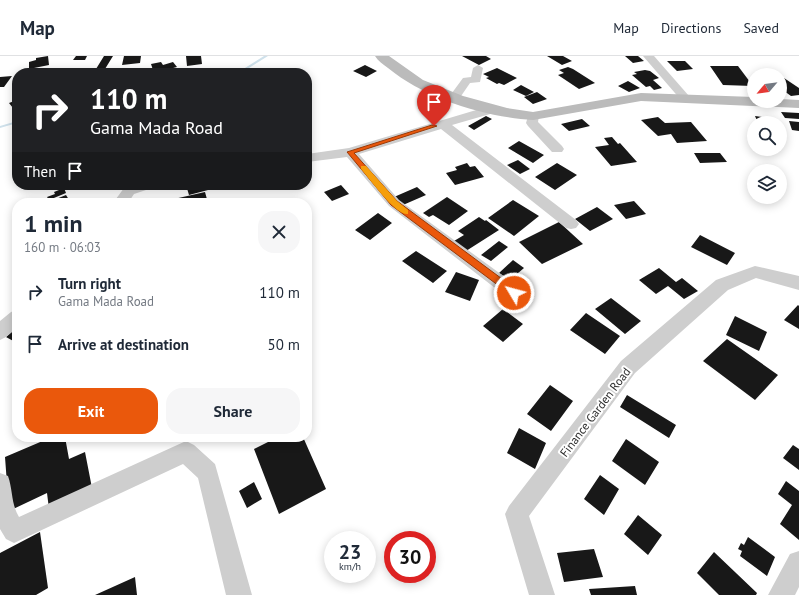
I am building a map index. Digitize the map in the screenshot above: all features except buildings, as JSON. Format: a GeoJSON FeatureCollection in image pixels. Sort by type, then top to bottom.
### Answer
{"type":"FeatureCollection","features":[{"type":"Feature","properties":{"kind":"street"},"geometry":{"type":"LineString","coordinates":[[381,56],[418,83],[455,97],[520,116],[533,116],[641,97],[799,104]]}},
{"type":"Feature","properties":{"kind":"street"},"geometry":{"type":"LineString","coordinates":[[648,56],[685,98]]}},
{"type":"Feature","properties":{"kind":"street"},"geometry":{"type":"LineString","coordinates":[[455,97],[467,80],[476,80],[478,68]]}},
{"type":"Feature","properties":{"kind":"street"},"geometry":{"type":"LineString","coordinates":[[312,157],[350,152],[493,109]]}},
{"type":"Feature","properties":{"kind":"street"},"geometry":{"type":"LineString","coordinates":[[533,116],[532,123],[557,149]]}},
{"type":"Feature","properties":{"kind":"street"},"geometry":{"type":"LineString","coordinates":[[443,124],[571,224]]}},
{"type":"Feature","properties":{"kind":"street"},"geometry":{"type":"LineString","coordinates":[[350,152],[394,203],[514,293]]}},
{"type":"Feature","properties":{"kind":"street"},"geometry":{"type":"LineString","coordinates":[[124,198],[133,190]]}},
{"type":"Feature","properties":{"kind":"street","name":"Finance Garden Road"},"geometry":{"type":"LineString","coordinates":[[542,595],[517,514],[628,367],[722,285],[755,272],[799,283]]}},
{"type":"Feature","properties":{"kind":"street"},"geometry":{"type":"LineString","coordinates":[[0,332],[12,321]]}},
{"type":"Feature","properties":{"kind":"street"},"geometry":{"type":"LineString","coordinates":[[0,484],[3,512],[14,531],[186,452],[207,472],[239,595]]}},
{"type":"Feature","properties":{"kind":"street"},"geometry":{"type":"LineString","coordinates":[[781,595],[799,564]]}},
{"type":"Feature","properties":{"kind":"waterway"},"geometry":{"type":"LineString","coordinates":[[247,68],[266,56]]}},
{"type":"Feature","properties":{"kind":"waterway"},"geometry":{"type":"LineString","coordinates":[[0,127],[12,123]]}},
{"type":"Feature","properties":{"kind":"slow traffic"},"geometry":{"type":"LineString","coordinates":[[364,168],[394,203],[406,212]]}},
{"type":"Feature","properties":{"kind":"route"},"geometry":{"type":"LineString","coordinates":[[434,126],[350,152],[394,203],[514,293]]}}]}
